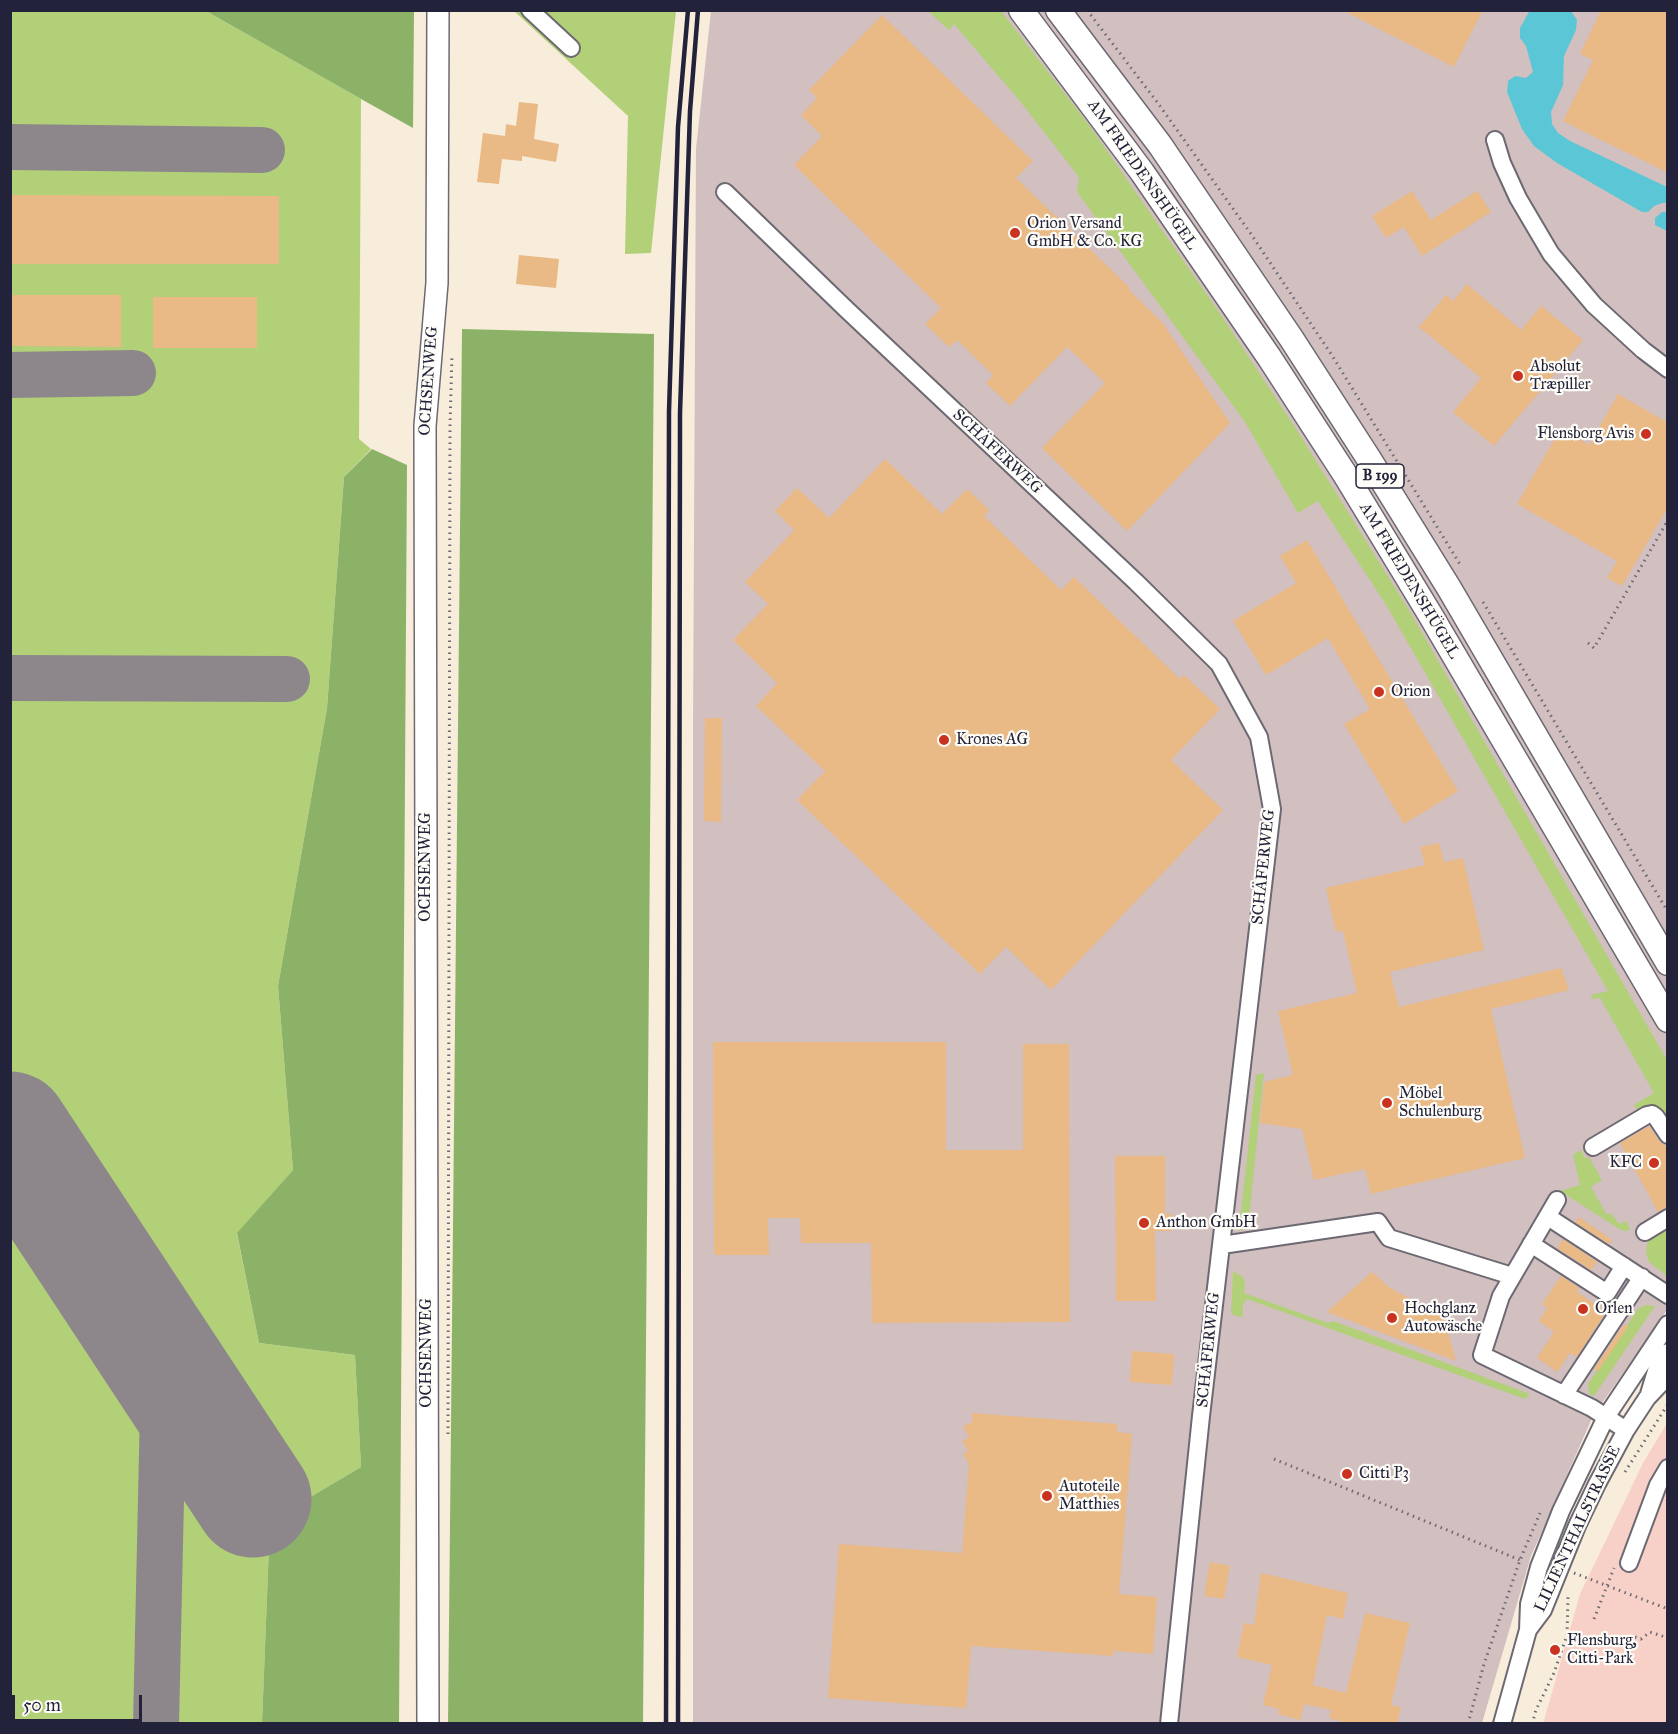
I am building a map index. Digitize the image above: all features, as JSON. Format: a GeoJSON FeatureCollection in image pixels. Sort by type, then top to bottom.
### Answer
{"type":"FeatureCollection","features":[{"type":"Feature","properties":{"kind":"highway","name":"AM FRIEDENSHÜGEL"},"geometry":{"type":"LineString","coordinates":[[1021,10],[1142,172],[1346,476],[1431,616],[1668,1020]]}},
{"type":"Feature","properties":{"kind":"highway","name":"AM FRIEDENSHÜGEL"},"geometry":{"type":"LineString","coordinates":[[1058,10],[1160,145],[1291,338],[1369,459],[1449,588],[1668,963]]}},
{"type":"Feature","properties":{"kind":"main road","name":"OCHSENWEG"},"geometry":{"type":"LineString","coordinates":[[428,1724],[425,426],[437,283],[438,10]]}},
{"type":"Feature","properties":{"kind":"street"},"geometry":{"type":"LineString","coordinates":[[530,10],[571,48]]}},
{"type":"Feature","properties":{"kind":"street"},"geometry":{"type":"LineString","coordinates":[[1495,140],[1502,163],[1518,198],[1551,254],[1594,304],[1642,350],[1668,369]]}},
{"type":"Feature","properties":{"kind":"street","name":"SCHÄFERWEG"},"geometry":{"type":"LineString","coordinates":[[725,192],[1136,582],[1219,664],[1259,737],[1272,809],[1169,1724]]}},
{"type":"Feature","properties":{"kind":"street"},"geometry":{"type":"LineString","coordinates":[[1593,1147],[1652,1114],[1668,1135]]}},
{"type":"Feature","properties":{"kind":"street"},"geometry":{"type":"LineString","coordinates":[[1557,1200],[1501,1296],[1482,1355],[1592,1408],[1626,1430]]}},
{"type":"Feature","properties":{"kind":"street"},"geometry":{"type":"LineString","coordinates":[[1548,1217],[1668,1294]]}},
{"type":"Feature","properties":{"kind":"street"},"geometry":{"type":"LineString","coordinates":[[1646,1232],[1668,1218]]}},
{"type":"Feature","properties":{"kind":"street"},"geometry":{"type":"LineString","coordinates":[[1222,1245],[1378,1222],[1389,1238],[1512,1276]]}},
{"type":"Feature","properties":{"kind":"street"},"geometry":{"type":"LineString","coordinates":[[1532,1244],[1608,1293],[1624,1266]]}},
{"type":"Feature","properties":{"kind":"street"},"geometry":{"type":"LineString","coordinates":[[1564,1395],[1642,1277]]}},
{"type":"Feature","properties":{"kind":"street","name":"LILIENTHALSTRASSE"},"geometry":{"type":"LineString","coordinates":[[1502,1724],[1528,1630],[1529,1604],[1539,1567],[1561,1511],[1606,1417],[1668,1324]]}},
{"type":"Feature","properties":{"kind":"street","name":"LILIENTHALSTRASSE"},"geometry":{"type":"LineString","coordinates":[[1647,1398],[1656,1371],[1668,1352]]}},
{"type":"Feature","properties":{"kind":"street","name":"LILIENTHALSTRASSE"},"geometry":{"type":"LineString","coordinates":[[1528,1630],[1564,1579],[1597,1484],[1626,1430],[1647,1398],[1668,1376]]}},
{"type":"Feature","properties":{"kind":"street"},"geometry":{"type":"LineString","coordinates":[[1629,1563],[1658,1485],[1668,1468]]}},
{"type":"Feature","properties":{"kind":"path"},"geometry":{"type":"LineString","coordinates":[[448,1437],[452,344]]}},
{"type":"Feature","properties":{"kind":"path"},"geometry":{"type":"LineString","coordinates":[[1588,644],[1594,648],[1668,520]]}},
{"type":"Feature","properties":{"kind":"path"},"geometry":{"type":"LineString","coordinates":[[1620,1480],[1668,1404]]}},
{"type":"Feature","properties":{"kind":"path"},"geometry":{"type":"LineString","coordinates":[[1274,1459],[1539,1567]]}},
{"type":"Feature","properties":{"kind":"path"},"geometry":{"type":"LineString","coordinates":[[1594,1619],[1618,1559],[1629,1563]]}},
{"type":"Feature","properties":{"kind":"path"},"geometry":{"type":"LineString","coordinates":[[1564,1579],[1576,1573]]}},
{"type":"Feature","properties":{"kind":"path"},"geometry":{"type":"LineString","coordinates":[[1564,1579],[1576,1573],[1668,1609]]}},
{"type":"Feature","properties":{"kind":"path"},"geometry":{"type":"LineString","coordinates":[[1532,1724],[1536,1710],[1554,1673],[1567,1635],[1568,1592]]}},
{"type":"Feature","properties":{"kind":"path"},"geometry":{"type":"LineString","coordinates":[[1635,1637],[1641,1639],[1650,1632],[1668,1638]]}},
{"type":"Feature","properties":{"kind":"shaded area"},"geometry":{"type":"Polygon","coordinates":[[[711,11],[1667,11],[1667,1310],[1593,1416],[1531,1556],[1482,1723],[693,1724],[693,731],[696,149],[711,11]]]}},
{"type":"Feature","properties":{"kind":"shaded area"},"geometry":{"type":"Polygon","coordinates":[[[1667,1423],[1667,1723],[1543,1724],[1580,1594],[1643,1463],[1667,1423]]]}},
{"type":"Feature","properties":{"kind":"green space"},"geometry":{"type":"Polygon","coordinates":[[[11,11],[206,11],[361,99],[359,439],[371,449],[344,477],[327,708],[278,986],[293,1170],[237,1234],[259,1343],[355,1355],[361,1467],[270,1521],[262,1723],[11,1724],[11,11]]]}},
{"type":"Feature","properties":{"kind":"green space"},"geometry":{"type":"Polygon","coordinates":[[[206,11],[414,11],[413,128],[361,99],[206,11]]]}},
{"type":"Feature","properties":{"kind":"green space"},"geometry":{"type":"Polygon","coordinates":[[[514,11],[676,11],[651,253],[625,254],[628,116],[514,11]]]}},
{"type":"Feature","properties":{"kind":"green space"},"geometry":{"type":"Polygon","coordinates":[[[928,11],[1001,11],[1089,125],[1219,312],[1293,424],[1409,610],[1667,1060],[1667,1117],[1656,1108],[1640,1115],[1634,1105],[1654,1093],[1600,998],[1592,999],[1591,995],[1608,991],[1385,603],[1318,501],[1298,513],[1245,422],[1077,192],[1079,177],[1019,100],[954,24],[949,30],[928,11]]]}},
{"type":"Feature","properties":{"kind":"green space"},"geometry":{"type":"Polygon","coordinates":[[[462,329],[654,334],[643,1723],[448,1723],[462,329]]]}},
{"type":"Feature","properties":{"kind":"green space"},"geometry":{"type":"Polygon","coordinates":[[[372,449],[407,465],[399,1723],[262,1723],[270,1521],[361,1467],[355,1355],[259,1343],[237,1233],[293,1170],[278,986],[327,708],[344,477],[372,449]]]}},
{"type":"Feature","properties":{"kind":"green space"},"geometry":{"type":"Polygon","coordinates":[[[1264,1073],[1248,1228],[1239,1231],[1256,1075],[1264,1073]]]}},
{"type":"Feature","properties":{"kind":"green space"},"geometry":{"type":"Polygon","coordinates":[[[1581,1150],[1585,1158],[1589,1157],[1602,1180],[1591,1187],[1607,1215],[1611,1213],[1619,1224],[1626,1221],[1630,1228],[1628,1231],[1621,1230],[1560,1191],[1580,1185],[1573,1155],[1581,1150]]]}},
{"type":"Feature","properties":{"kind":"green space"},"geometry":{"type":"Polygon","coordinates":[[[1667,1222],[1667,1276],[1649,1262],[1646,1252],[1648,1239],[1667,1222]]]}},
{"type":"Feature","properties":{"kind":"green space"},"geometry":{"type":"Polygon","coordinates":[[[1233,1271],[1243,1277],[1244,1293],[1328,1323],[1333,1321],[1530,1394],[1525,1399],[1247,1299],[1243,1305],[1243,1317],[1236,1316],[1231,1313],[1233,1271]]]}},
{"type":"Feature","properties":{"kind":"green space"},"geometry":{"type":"Polygon","coordinates":[[[1645,1305],[1655,1306],[1594,1396],[1589,1394],[1588,1384],[1638,1309],[1645,1305]]]}},
{"type":"Feature","properties":{"kind":"water"},"geometry":{"type":"Polygon","coordinates":[[[1530,10],[1571,11],[1577,20],[1576,30],[1564,56],[1563,85],[1551,112],[1552,124],[1558,133],[1570,141],[1667,187],[1667,203],[1654,206],[1648,212],[1642,212],[1557,163],[1534,146],[1522,129],[1507,92],[1508,81],[1515,76],[1526,78],[1533,72],[1526,46],[1520,38],[1520,28],[1530,10]]]}},
{"type":"Feature","properties":{"kind":"water"},"geometry":{"type":"Polygon","coordinates":[[[1662,212],[1667,212],[1667,231],[1655,225],[1655,218],[1662,212]]]}},
{"type":"Feature","properties":{"kind":"building"},"geometry":{"type":"Polygon","coordinates":[[[1342,10],[1483,10],[1454,67],[1342,10]]]}},
{"type":"Feature","properties":{"kind":"building"},"geometry":{"type":"Polygon","coordinates":[[[1601,10],[1668,10],[1668,173],[1563,121],[1593,60],[1580,54],[1601,10]]]}},
{"type":"Feature","properties":{"kind":"building","name":"Orion Versand GmbH & Co. KG"},"geometry":{"type":"Polygon","coordinates":[[[882,15],[1033,161],[1016,178],[1162,322],[1230,423],[1127,531],[1042,448],[1105,383],[1067,347],[1010,406],[986,383],[993,375],[957,340],[949,347],[925,324],[941,308],[794,165],[822,136],[801,115],[817,98],[809,90],[882,15]]]}},
{"type":"Feature","properties":{"kind":"building"},"geometry":{"type":"Polygon","coordinates":[[[519,102],[538,104],[534,139],[559,144],[556,162],[522,156],[522,161],[502,159],[499,184],[477,182],[483,133],[505,136],[506,124],[516,126],[519,102]]]}},
{"type":"Feature","properties":{"kind":"building"},"geometry":{"type":"Polygon","coordinates":[[[1412,191],[1431,220],[1477,191],[1491,212],[1422,256],[1404,227],[1386,238],[1372,216],[1412,191]]]}},
{"type":"Feature","properties":{"kind":"building"},"geometry":{"type":"Polygon","coordinates":[[[10,195],[279,196],[279,264],[10,264],[10,195]]]}},
{"type":"Feature","properties":{"kind":"building"},"geometry":{"type":"Polygon","coordinates":[[[519,255],[559,259],[556,288],[516,284],[519,255]]]}},
{"type":"Feature","properties":{"kind":"building","name":"Absolut Træpiller"},"geometry":{"type":"Polygon","coordinates":[[[1467,284],[1521,330],[1541,306],[1583,340],[1494,446],[1453,412],[1481,378],[1419,327],[1446,295],[1453,301],[1467,284]]]}},
{"type":"Feature","properties":{"kind":"building"},"geometry":{"type":"Polygon","coordinates":[[[10,295],[121,295],[121,347],[10,346],[10,295]]]}},
{"type":"Feature","properties":{"kind":"building"},"geometry":{"type":"Polygon","coordinates":[[[153,297],[257,297],[257,348],[153,348],[153,297]]]}},
{"type":"Feature","properties":{"kind":"building"},"geometry":{"type":"Polygon","coordinates":[[[1618,394],[1668,423],[1668,507],[1622,586],[1607,578],[1617,561],[1517,504],[1561,428],[1589,445],[1618,394]]]}},
{"type":"Feature","properties":{"kind":"building","name":"Krones AG"},"geometry":{"type":"Polygon","coordinates":[[[885,459],[942,514],[967,489],[989,510],[984,516],[1061,590],[1074,577],[1180,679],[1184,675],[1220,709],[1171,760],[1223,810],[1051,990],[1006,947],[980,974],[797,800],[825,771],[756,706],[777,683],[733,640],[768,604],[745,582],[794,530],[775,511],[797,488],[829,518],[885,459]]]}},
{"type":"Feature","properties":{"kind":"building","name":"Orion"},"geometry":{"type":"Polygon","coordinates":[[[1307,540],[1458,791],[1404,824],[1344,724],[1370,709],[1328,638],[1266,675],[1233,621],[1296,583],[1280,556],[1307,540]]]}},
{"type":"Feature","properties":{"kind":"building"},"geometry":{"type":"Polygon","coordinates":[[[705,718],[722,718],[721,822],[704,821],[705,718]]]}},
{"type":"Feature","properties":{"kind":"building"},"geometry":{"type":"Polygon","coordinates":[[[1439,843],[1444,862],[1463,858],[1484,950],[1390,972],[1399,1007],[1561,968],[1569,990],[1491,1009],[1525,1158],[1371,1194],[1365,1169],[1314,1180],[1302,1129],[1260,1123],[1264,1082],[1293,1075],[1278,1011],[1357,993],[1343,931],[1336,932],[1326,888],[1425,865],[1420,847],[1439,843]]]}},
{"type":"Feature","properties":{"kind":"building"},"geometry":{"type":"Polygon","coordinates":[[[713,1042],[946,1042],[946,1150],[1023,1150],[1023,1044],[1069,1044],[1070,1322],[872,1323],[871,1243],[801,1243],[800,1218],[768,1218],[769,1255],[714,1255],[713,1042]]]}},
{"type":"Feature","properties":{"kind":"building"},"geometry":{"type":"Polygon","coordinates":[[[1649,1126],[1659,1141],[1668,1148],[1668,1206],[1658,1212],[1620,1143],[1649,1126]]]}},
{"type":"Feature","properties":{"kind":"building","name":"Anthon GmbH"},"geometry":{"type":"Polygon","coordinates":[[[1115,1156],[1165,1156],[1165,1214],[1172,1214],[1172,1231],[1155,1231],[1156,1301],[1116,1301],[1115,1156]]]}},
{"type":"Feature","properties":{"kind":"building"},"geometry":{"type":"Polygon","coordinates":[[[1579,1217],[1612,1240],[1609,1244],[1575,1222],[1579,1217]]]}},
{"type":"Feature","properties":{"kind":"building"},"geometry":{"type":"Polygon","coordinates":[[[1563,1239],[1597,1262],[1591,1270],[1557,1248],[1563,1239]]]}},
{"type":"Feature","properties":{"kind":"building","name":"Hochglanz Autowäsche"},"geometry":{"type":"Polygon","coordinates":[[[1372,1272],[1389,1287],[1403,1295],[1421,1305],[1442,1311],[1456,1361],[1327,1312],[1372,1272]]]}},
{"type":"Feature","properties":{"kind":"building"},"geometry":{"type":"Polygon","coordinates":[[[1561,1276],[1579,1288],[1577,1292],[1606,1312],[1577,1357],[1570,1353],[1557,1372],[1537,1358],[1554,1332],[1539,1321],[1547,1308],[1542,1304],[1561,1276]]]}},
{"type":"Feature","properties":{"kind":"building"},"geometry":{"type":"Polygon","coordinates":[[[1624,1324],[1628,1327],[1598,1371],[1594,1369],[1624,1324]]]}},
{"type":"Feature","properties":{"kind":"building"},"geometry":{"type":"Polygon","coordinates":[[[1132,1351],[1174,1354],[1172,1385],[1130,1382],[1132,1351]]]}},
{"type":"Feature","properties":{"kind":"building"},"geometry":{"type":"Polygon","coordinates":[[[972,1413],[1117,1424],[1117,1432],[1132,1434],[1119,1594],[1157,1597],[1153,1654],[1113,1651],[1113,1656],[971,1646],[966,1708],[828,1698],[839,1544],[962,1553],[969,1465],[963,1454],[968,1451],[962,1441],[969,1437],[963,1426],[972,1422],[972,1413]]]}},
{"type":"Feature","properties":{"kind":"building"},"geometry":{"type":"Polygon","coordinates":[[[1210,1562],[1230,1566],[1224,1599],[1204,1596],[1210,1562]]]}},
{"type":"Feature","properties":{"kind":"building"},"geometry":{"type":"Polygon","coordinates":[[[1261,1573],[1348,1593],[1343,1619],[1327,1615],[1313,1685],[1346,1693],[1365,1613],[1410,1623],[1391,1705],[1401,1707],[1397,1724],[1351,1724],[1329,1718],[1331,1710],[1304,1704],[1300,1720],[1278,1714],[1279,1709],[1263,1705],[1272,1665],[1237,1657],[1244,1623],[1254,1625],[1261,1573]]]}},
{"type":"Feature","properties":{"kind":"taxiway"},"geometry":{"type":"LineString","coordinates":[[10,147],[262,150]]}},
{"type":"Feature","properties":{"kind":"taxiway"},"geometry":{"type":"LineString","coordinates":[[10,375],[133,373]]}},
{"type":"Feature","properties":{"kind":"taxiway"},"geometry":{"type":"LineString","coordinates":[[10,678],[287,679]]}},
{"type":"Feature","properties":{"kind":"taxiway"},"geometry":{"type":"LineString","coordinates":[[156,1724],[164,1364]]}},
{"type":"Feature","properties":{"kind":"runway"},"geometry":{"type":"LineString","coordinates":[[10,1130],[253,1499]]}},
{"type":"Feature","properties":{"kind":"railway"},"geometry":{"type":"LineString","coordinates":[[666,1724],[669,411],[678,127],[688,10]]}},
{"type":"Feature","properties":{"kind":"railway"},"geometry":{"type":"LineString","coordinates":[[678,1724],[680,413],[690,111],[698,10]]}},
{"type":"Feature","properties":{"kind":"place","name":"Orion Versand GmbH & Co. KG"},"geometry":{"type":"Point","coordinates":[1015,233]}},
{"type":"Feature","properties":{"kind":"place","name":"Absolut Træpiller"},"geometry":{"type":"Point","coordinates":[1518,376]}},
{"type":"Feature","properties":{"kind":"place","name":"Flensborg Avis"},"geometry":{"type":"Point","coordinates":[1646,434]}},
{"type":"Feature","properties":{"kind":"place","name":"Orion"},"geometry":{"type":"Point","coordinates":[1379,692]}},
{"type":"Feature","properties":{"kind":"place","name":"Krones AG"},"geometry":{"type":"Point","coordinates":[944,740]}},
{"type":"Feature","properties":{"kind":"place","name":"Möbel Schulenburg"},"geometry":{"type":"Point","coordinates":[1387,1103]}},
{"type":"Feature","properties":{"kind":"place","name":"KFC"},"geometry":{"type":"Point","coordinates":[1654,1163]}},
{"type":"Feature","properties":{"kind":"place","name":"Anthon GmbH"},"geometry":{"type":"Point","coordinates":[1144,1223]}},
{"type":"Feature","properties":{"kind":"place","name":"Orlen"},"geometry":{"type":"Point","coordinates":[1583,1309]}},
{"type":"Feature","properties":{"kind":"place","name":"Hochglanz Autowäsche"},"geometry":{"type":"Point","coordinates":[1392,1318]}},
{"type":"Feature","properties":{"kind":"place","name":"Citti P3"},"geometry":{"type":"Point","coordinates":[1347,1474]}},
{"type":"Feature","properties":{"kind":"place","name":"Autoteile Matthies"},"geometry":{"type":"Point","coordinates":[1047,1496]}},
{"type":"Feature","properties":{"kind":"place","name":"Flensburg, Citti-Park"},"geometry":{"type":"Point","coordinates":[1555,1650]}}]}
